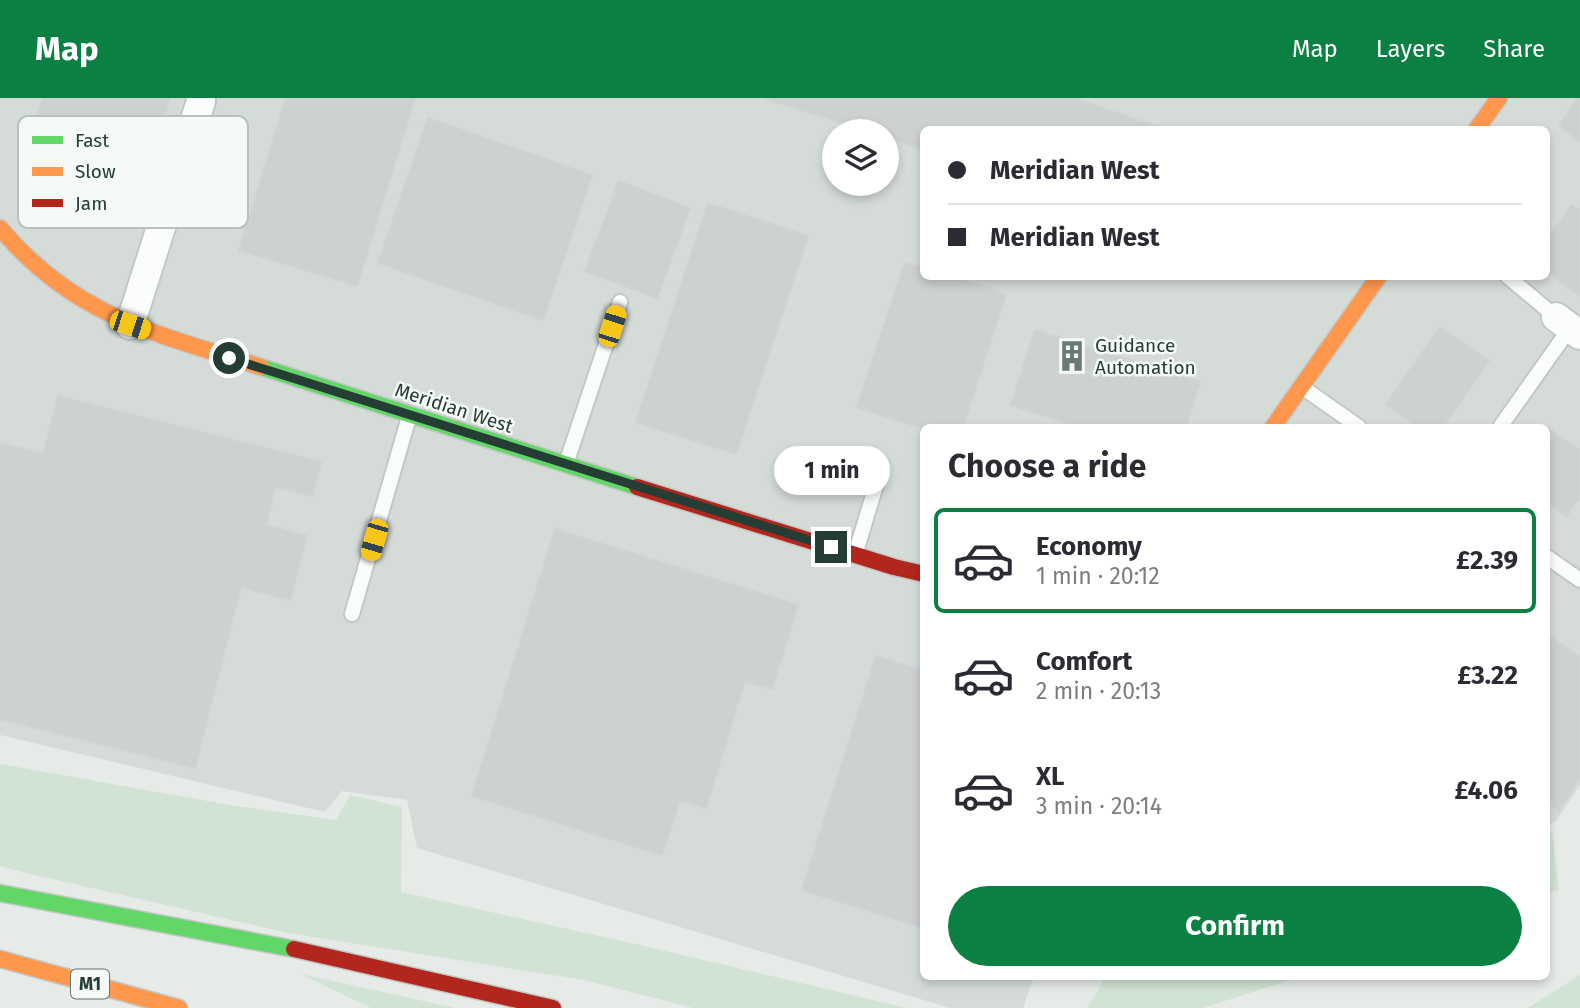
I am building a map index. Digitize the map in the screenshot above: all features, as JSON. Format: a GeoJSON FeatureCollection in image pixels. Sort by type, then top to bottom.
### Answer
{"type":"FeatureCollection","features":[{"type":"Feature","properties":{"kind":"main road"},"geometry":{"type":"LineString","coordinates":[[1479,126],[1499,98]]}},
{"type":"Feature","properties":{"kind":"main road","name":"Meridian West"},"geometry":{"type":"LineString","coordinates":[[0,228],[27,260],[54,284],[130,325],[566,466],[920,573]]}},
{"type":"Feature","properties":{"kind":"main road"},"geometry":{"type":"LineString","coordinates":[[1275,424],[1376,280]]}},
{"type":"Feature","properties":{"kind":"main road"},"geometry":{"type":"LineString","coordinates":[[0,893],[248,939],[553,1008]]}},
{"type":"Feature","properties":{"kind":"main road"},"geometry":{"type":"LineString","coordinates":[[243,956],[367,967]]}},
{"type":"Feature","properties":{"kind":"main road","name":"M1"},"geometry":{"type":"LineString","coordinates":[[0,958],[179,1008]]}},
{"type":"Feature","properties":{"kind":"street"},"geometry":{"type":"LineString","coordinates":[[196,116],[201,101]]}},
{"type":"Feature","properties":{"kind":"street"},"geometry":{"type":"LineString","coordinates":[[130,325],[161,228]]}},
{"type":"Feature","properties":{"kind":"lane"},"geometry":{"type":"LineString","coordinates":[[1502,424],[1569,327],[1512,280]]}},
{"type":"Feature","properties":{"kind":"lane"},"geometry":{"type":"LineString","coordinates":[[566,466],[620,302]]}},
{"type":"Feature","properties":{"kind":"lane"},"geometry":{"type":"LineString","coordinates":[[1301,387],[1355,424]]}},
{"type":"Feature","properties":{"kind":"lane"},"geometry":{"type":"LineString","coordinates":[[352,614],[410,415]]}},
{"type":"Feature","properties":{"kind":"lane"},"geometry":{"type":"LineString","coordinates":[[855,555],[880,472]]}},
{"type":"Feature","properties":{"kind":"lane"},"geometry":{"type":"LineString","coordinates":[[1550,561],[1580,580]]}},
{"type":"Feature","properties":{"kind":"shaded area"},"geometry":{"type":"Polygon","coordinates":[[[0,98],[1580,98],[1580,785],[1556,821],[1550,824],[1550,424],[920,424],[920,980],[1033,980],[1023,1008],[950,1008],[417,848],[407,800],[342,791],[325,812],[0,735],[0,98]]]}},
{"type":"Feature","properties":{"kind":"green space"},"geometry":{"type":"Polygon","coordinates":[[[0,764],[230,805],[336,820],[350,795],[402,807],[401,892],[907,1008],[693,1008],[584,980],[288,933],[22,872],[0,866],[0,764]]]}},
{"type":"Feature","properties":{"kind":"green space"},"geometry":{"type":"Polygon","coordinates":[[[1552,831],[1559,890],[1550,893],[1552,831]]]}},
{"type":"Feature","properties":{"kind":"green space"},"geometry":{"type":"Polygon","coordinates":[[[301,974],[455,1008],[371,1008],[301,974]]]}},
{"type":"Feature","properties":{"kind":"green space"},"geometry":{"type":"Polygon","coordinates":[[[1580,975],[1580,1008],[1528,1008],[1580,975]]]}},
{"type":"Feature","properties":{"kind":"green space"},"geometry":{"type":"Polygon","coordinates":[[[1104,980],[1290,980],[1203,1008],[1087,1008],[1104,980]]]}},
{"type":"Feature","properties":{"kind":"building"},"geometry":{"type":"Polygon","coordinates":[[[43,98],[170,98],[164,116],[37,116],[43,98]]]}},
{"type":"Feature","properties":{"kind":"building"},"geometry":{"type":"Polygon","coordinates":[[[286,98],[415,98],[357,286],[239,250],[286,98]]]}},
{"type":"Feature","properties":{"kind":"building"},"geometry":{"type":"Polygon","coordinates":[[[764,98],[1073,98],[1156,126],[920,126],[920,148],[899,141],[899,119],[830,119],[764,98]]]}},
{"type":"Feature","properties":{"kind":"building"},"geometry":{"type":"Polygon","coordinates":[[[1580,98],[1580,141],[1559,126],[1580,98]]]}},
{"type":"Feature","properties":{"kind":"building"},"geometry":{"type":"Polygon","coordinates":[[[428,118],[592,175],[543,320],[378,263],[428,118]]]}},
{"type":"Feature","properties":{"kind":"building"},"geometry":{"type":"Polygon","coordinates":[[[619,181],[690,208],[657,298],[585,271],[619,181]]]}},
{"type":"Feature","properties":{"kind":"building"},"geometry":{"type":"Polygon","coordinates":[[[708,203],[808,236],[736,454],[636,422],[708,203]]]}},
{"type":"Feature","properties":{"kind":"building"},"geometry":{"type":"Polygon","coordinates":[[[1572,205],[1580,210],[1580,296],[1550,274],[1550,236],[1572,205]]]}},
{"type":"Feature","properties":{"kind":"building"},"geometry":{"type":"Polygon","coordinates":[[[905,262],[920,267],[920,280],[963,280],[1006,294],[964,424],[920,424],[920,428],[857,407],[905,262]]]}},
{"type":"Feature","properties":{"kind":"building"},"geometry":{"type":"Polygon","coordinates":[[[1440,327],[1489,361],[1445,424],[1414,424],[1386,404],[1440,327]]]}},
{"type":"Feature","properties":{"kind":"building","name":"Guidance Automation"},"geometry":{"type":"Polygon","coordinates":[[[1035,330],[1200,382],[1187,424],[1071,424],[1011,405],[1035,330]]]}},
{"type":"Feature","properties":{"kind":"building"},"geometry":{"type":"Polygon","coordinates":[[[58,396],[321,462],[313,496],[276,487],[266,525],[307,536],[290,600],[241,587],[195,768],[0,719],[0,443],[43,454],[58,396]]]}},
{"type":"Feature","properties":{"kind":"building"},"geometry":{"type":"Polygon","coordinates":[[[1550,430],[1580,450],[1580,495],[1567,516],[1550,505],[1550,430]]]}},
{"type":"Feature","properties":{"kind":"building"},"geometry":{"type":"Polygon","coordinates":[[[555,529],[798,605],[772,689],[745,681],[706,808],[680,800],[662,855],[472,796],[555,529]]]}},
{"type":"Feature","properties":{"kind":"building"},"geometry":{"type":"Polygon","coordinates":[[[1550,636],[1580,657],[1580,778],[1559,810],[1550,804],[1550,636]]]}},
{"type":"Feature","properties":{"kind":"building"},"geometry":{"type":"Polygon","coordinates":[[[876,656],[920,670],[920,927],[802,890],[876,656]]]}},
{"type":"Feature","properties":{"kind":"traffic: fast"},"geometry":{"type":"LineString","coordinates":[[261,367],[637,487]]}},
{"type":"Feature","properties":{"kind":"traffic: fast"},"geometry":{"type":"LineString","coordinates":[[0,893],[294,949]]}},
{"type":"Feature","properties":{"kind":"traffic: slow"},"geometry":{"type":"LineString","coordinates":[[1479,126],[1499,98]]}},
{"type":"Feature","properties":{"kind":"traffic: slow"},"geometry":{"type":"LineString","coordinates":[[0,228],[28,258],[88,302],[152,332],[261,367]]}},
{"type":"Feature","properties":{"kind":"traffic: slow"},"geometry":{"type":"LineString","coordinates":[[1275,424],[1376,280]]}},
{"type":"Feature","properties":{"kind":"traffic: slow"},"geometry":{"type":"LineString","coordinates":[[0,959],[179,1008]]}},
{"type":"Feature","properties":{"kind":"traffic: jam"},"geometry":{"type":"LineString","coordinates":[[637,487],[920,573]]}},
{"type":"Feature","properties":{"kind":"traffic: jam"},"geometry":{"type":"LineString","coordinates":[[294,949],[553,1008]]}},
{"type":"Feature","properties":{"kind":"place","name":"Guidance Automation"},"geometry":{"type":"Point","coordinates":[1072,356]}},
{"type":"Feature","properties":{"kind":"route"},"geometry":{"type":"LineString","coordinates":[[229,358],[831,547]]}}]}
